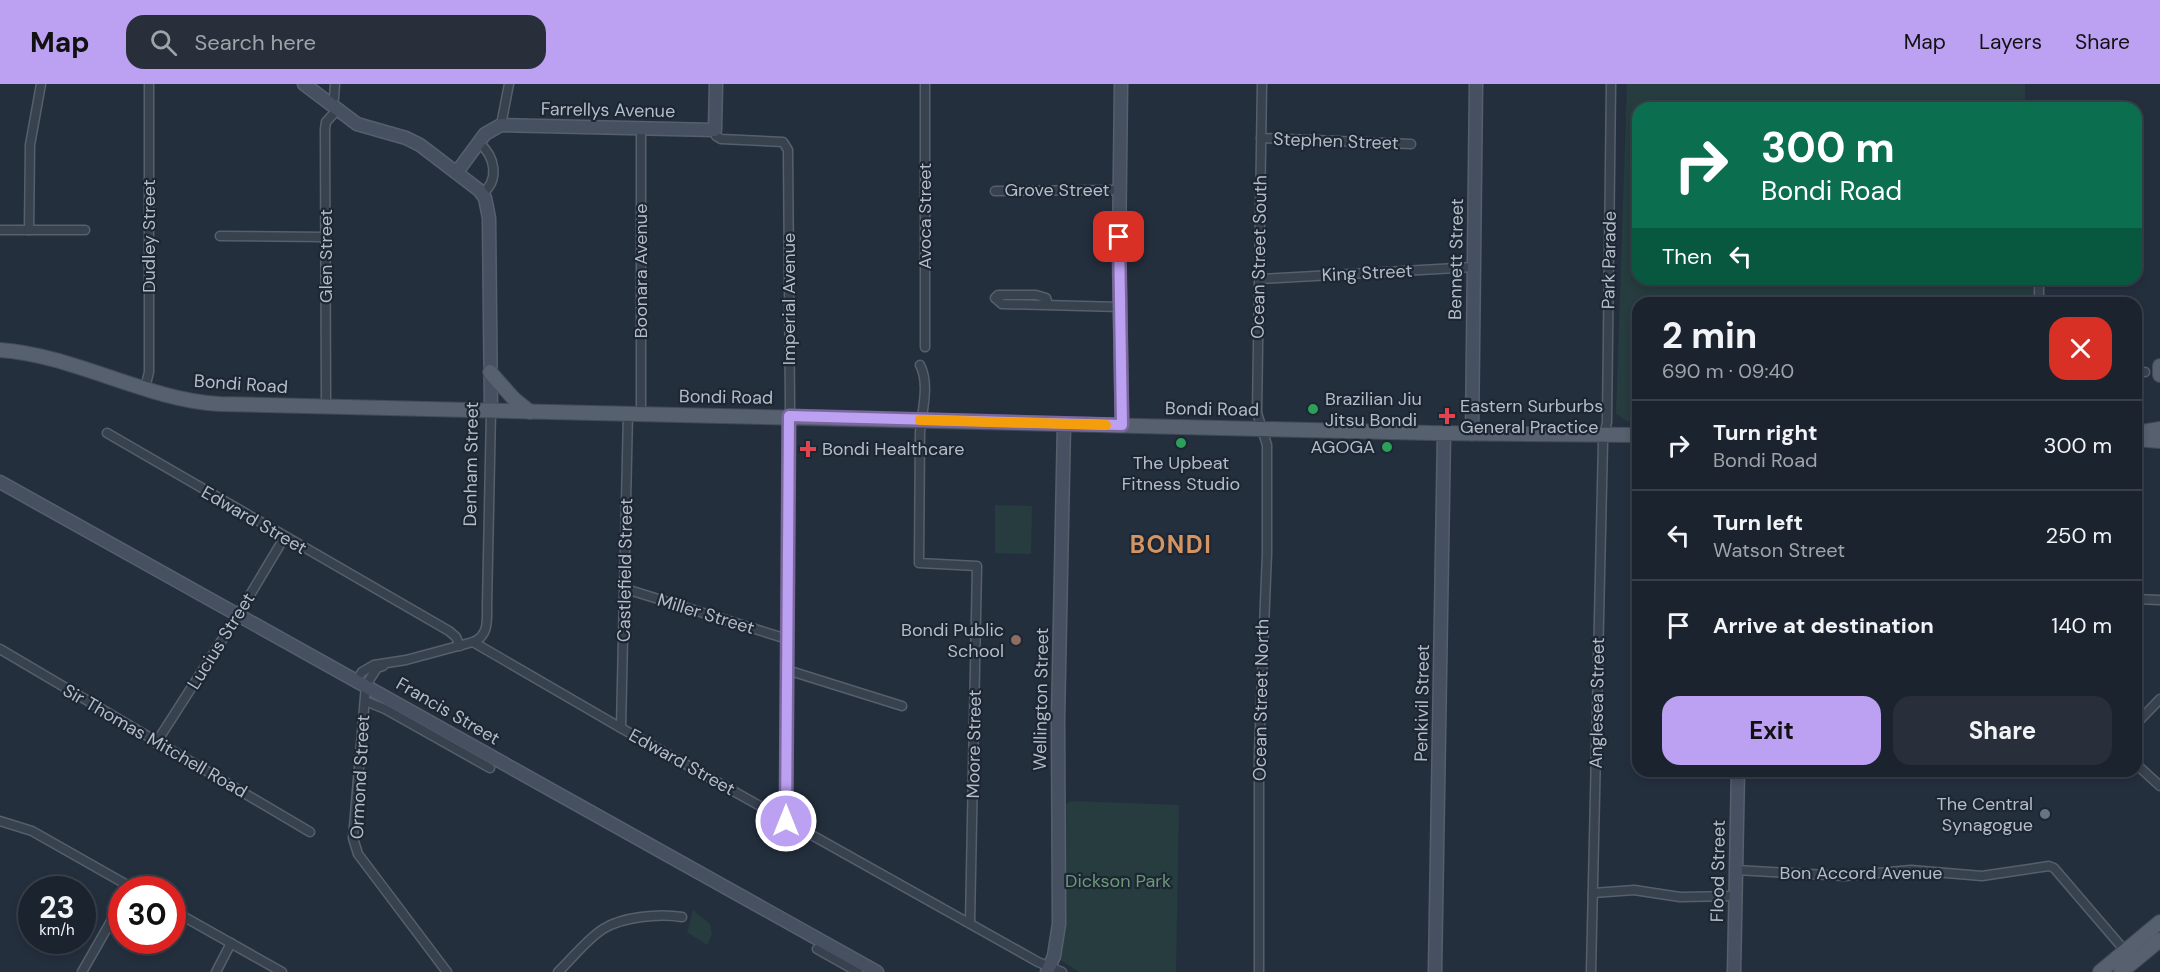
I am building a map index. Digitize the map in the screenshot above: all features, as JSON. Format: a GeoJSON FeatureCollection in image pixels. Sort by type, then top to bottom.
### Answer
{"type":"FeatureCollection","features":[{"type":"Feature","properties":{"kind":"main road","name":"Bondi Road"},"geometry":{"type":"LineString","coordinates":[[0,350],[29,355],[207,404],[789,416],[1444,434],[1632,435]]}},
{"type":"Feature","properties":{"kind":"main road"},"geometry":{"type":"LineString","coordinates":[[2160,366],[2160,375]]}},
{"type":"Feature","properties":{"kind":"main road"},"geometry":{"type":"LineString","coordinates":[[490,372],[508,394],[530,412]]}},
{"type":"Feature","properties":{"kind":"main road"},"geometry":{"type":"LineString","coordinates":[[2142,432],[2158,430]]}},
{"type":"Feature","properties":{"kind":"main road"},"geometry":{"type":"LineString","coordinates":[[2142,437],[2158,430]]}},
{"type":"Feature","properties":{"kind":"main road"},"geometry":{"type":"LineString","coordinates":[[2100,972],[2160,922]]}},
{"type":"Feature","properties":{"kind":"main road"},"geometry":{"type":"LineString","coordinates":[[2121,972],[2158,945]]}},
{"type":"Feature","properties":{"kind":"street"},"geometry":{"type":"LineString","coordinates":[[29,230],[30,145],[41,84]]}},
{"type":"Feature","properties":{"kind":"street","name":"Dudley Street"},"geometry":{"type":"LineString","coordinates":[[145,388],[149,372],[149,84]]}},
{"type":"Feature","properties":{"kind":"street"},"geometry":{"type":"LineString","coordinates":[[304,84],[333,107],[366,128],[413,141],[457,172],[482,194],[492,183],[493,168],[490,153],[479,143]]}},
{"type":"Feature","properties":{"kind":"street","name":"Glen Street"},"geometry":{"type":"LineString","coordinates":[[326,406],[325,129],[333,107],[335,84]]}},
{"type":"Feature","properties":{"kind":"street"},"geometry":{"type":"LineString","coordinates":[[457,172],[492,128],[501,125],[509,84]]}},
{"type":"Feature","properties":{"kind":"street"},"geometry":{"type":"LineString","coordinates":[[715,130],[716,84]]}},
{"type":"Feature","properties":{"kind":"street","name":"Avoca Street"},"geometry":{"type":"LineString","coordinates":[[925,84],[925,347]]}},
{"type":"Feature","properties":{"kind":"street"},"geometry":{"type":"LineString","coordinates":[[1121,84],[1119,190],[1122,425]]}},
{"type":"Feature","properties":{"kind":"street","name":"Ocean Street South"},"geometry":{"type":"LineString","coordinates":[[1262,84],[1257,412],[1262,428]]}},
{"type":"Feature","properties":{"kind":"street","name":"Bennett Street"},"geometry":{"type":"LineString","coordinates":[[1472,434],[1476,84]]}},
{"type":"Feature","properties":{"kind":"street","name":"Park Parade"},"geometry":{"type":"LineString","coordinates":[[1604,435],[1607,422],[1611,84]]}},
{"type":"Feature","properties":{"kind":"street","name":"Farrellys Avenue"},"geometry":{"type":"LineString","coordinates":[[501,125],[715,130]]}},
{"type":"Feature","properties":{"kind":"street","name":"Boonara Avenue"},"geometry":{"type":"LineString","coordinates":[[635,413],[641,129]]}},
{"type":"Feature","properties":{"kind":"street","name":"Imperial Avenue"},"geometry":{"type":"LineString","coordinates":[[715,130],[716,136],[721,139],[780,141],[788,147],[786,821]]}},
{"type":"Feature","properties":{"kind":"street","name":"Stephen Street"},"geometry":{"type":"LineString","coordinates":[[1261,138],[1411,144]]}},
{"type":"Feature","properties":{"kind":"street","name":"Grove Street"},"geometry":{"type":"LineString","coordinates":[[995,191],[1119,190]]}},
{"type":"Feature","properties":{"kind":"street","name":"Denham Street"},"geometry":{"type":"LineString","coordinates":[[473,642],[481,638],[486,625],[491,411],[489,218],[482,194]]}},
{"type":"Feature","properties":{"kind":"street"},"geometry":{"type":"LineString","coordinates":[[0,230],[85,230]]}},
{"type":"Feature","properties":{"kind":"street"},"geometry":{"type":"LineString","coordinates":[[220,236],[326,237]]}},
{"type":"Feature","properties":{"kind":"street","name":"King Street"},"geometry":{"type":"LineString","coordinates":[[1260,279],[1474,267]]}},
{"type":"Feature","properties":{"kind":"street"},"geometry":{"type":"LineString","coordinates":[[1048,304],[1046,298],[1036,295],[998,295],[995,298],[1002,304],[1120,307]]}},
{"type":"Feature","properties":{"kind":"street"},"geometry":{"type":"LineString","coordinates":[[920,365],[924,378],[922,420]]}},
{"type":"Feature","properties":{"kind":"street","name":"Castlefield Street"},"geometry":{"type":"LineString","coordinates":[[621,728],[635,413]]}},
{"type":"Feature","properties":{"kind":"street","name":"Moore Street"},"geometry":{"type":"LineString","coordinates":[[922,420],[919,563],[977,566],[970,923]]}},
{"type":"Feature","properties":{"kind":"street","name":"Wellington Street"},"geometry":{"type":"LineString","coordinates":[[1048,969],[1059,924],[1059,711],[1064,424]]}},
{"type":"Feature","properties":{"kind":"street","name":"Ocean Street North"},"geometry":{"type":"LineString","coordinates":[[1259,972],[1258,752],[1267,553],[1267,445],[1262,428]]}},
{"type":"Feature","properties":{"kind":"street","name":"Edward Street"},"geometry":{"type":"LineString","coordinates":[[107,433],[284,538],[448,631],[458,639],[460,646]]}},
{"type":"Feature","properties":{"kind":"street","name":"Penkivil Street"},"geometry":{"type":"LineString","coordinates":[[1436,972],[1444,434]]}},
{"type":"Feature","properties":{"kind":"street","name":"Anglesea Street"},"geometry":{"type":"LineString","coordinates":[[1591,972],[1604,435]]}},
{"type":"Feature","properties":{"kind":"street","name":"Francis Street"},"geometry":{"type":"LineString","coordinates":[[0,482],[877,972]]}},
{"type":"Feature","properties":{"kind":"street","name":"Lucius Street"},"geometry":{"type":"LineString","coordinates":[[156,743],[284,538]]}},
{"type":"Feature","properties":{"kind":"street","name":"Miller Street"},"geometry":{"type":"LineString","coordinates":[[626,589],[787,639]]}},
{"type":"Feature","properties":{"kind":"street"},"geometry":{"type":"LineString","coordinates":[[2142,599],[2160,600]]}},
{"type":"Feature","properties":{"kind":"street"},"geometry":{"type":"LineString","coordinates":[[361,682],[377,669],[389,664],[473,642]]}},
{"type":"Feature","properties":{"kind":"street","name":"Edward Street"},"geometry":{"type":"LineString","coordinates":[[473,642],[1048,969],[1062,972]]}},
{"type":"Feature","properties":{"kind":"street","name":"Sir Thomas Mitchell Road"},"geometry":{"type":"LineString","coordinates":[[0,649],[310,832]]}},
{"type":"Feature","properties":{"kind":"street"},"geometry":{"type":"LineString","coordinates":[[787,670],[902,706]]}},
{"type":"Feature","properties":{"kind":"street","name":"Ormond Street"},"geometry":{"type":"LineString","coordinates":[[361,682],[365,701],[353,837],[358,854],[447,972]]}},
{"type":"Feature","properties":{"kind":"street"},"geometry":{"type":"LineString","coordinates":[[2142,718],[2160,699]]}},
{"type":"Feature","properties":{"kind":"street","name":"Francis Street"},"geometry":{"type":"LineString","coordinates":[[365,701],[385,709],[490,768]]}},
{"type":"Feature","properties":{"kind":"street"},"geometry":{"type":"LineString","coordinates":[[2142,770],[2160,786]]}},
{"type":"Feature","properties":{"kind":"street","name":"Flood Street"},"geometry":{"type":"LineString","coordinates":[[1734,972],[1738,777]]}},
{"type":"Feature","properties":{"kind":"street"},"geometry":{"type":"LineString","coordinates":[[0,821],[24,828],[108,876]]}},
{"type":"Feature","properties":{"kind":"street","name":"Bon Accord Avenue"},"geometry":{"type":"LineString","coordinates":[[1736,870],[1845,876],[1911,870],[1982,876],[2049,866],[2054,868],[2126,952]]}},
{"type":"Feature","properties":{"kind":"street"},"geometry":{"type":"LineString","coordinates":[[1593,893],[1634,890],[1680,897],[1735,896]]}},
{"type":"Feature","properties":{"kind":"street"},"geometry":{"type":"LineString","coordinates":[[558,972],[602,930],[617,922],[665,915],[682,917]]}},
{"type":"Feature","properties":{"kind":"street"},"geometry":{"type":"LineString","coordinates":[[186,918],[282,972]]}},
{"type":"Feature","properties":{"kind":"street"},"geometry":{"type":"LineString","coordinates":[[82,972],[108,926]]}},
{"type":"Feature","properties":{"kind":"street"},"geometry":{"type":"LineString","coordinates":[[2126,952],[2160,935]]}},
{"type":"Feature","properties":{"kind":"street"},"geometry":{"type":"LineString","coordinates":[[216,972],[231,943]]}},
{"type":"Feature","properties":{"kind":"street"},"geometry":{"type":"LineString","coordinates":[[817,949],[858,972]]}},
{"type":"Feature","properties":{"kind":"green space"},"geometry":{"type":"Polygon","coordinates":[[[1627,84],[2025,84],[2025,102],[1632,102],[1632,285],[2033,285],[2033,297],[1632,297],[1632,421],[1627,421],[1616,414],[1627,84]]]}},
{"type":"Feature","properties":{"kind":"green space"},"geometry":{"type":"Polygon","coordinates":[[[995,505],[1032,506],[1031,554],[995,553],[995,505]]]}},
{"type":"Feature","properties":{"kind":"green space","name":"Dickson Park"},"geometry":{"type":"Polygon","coordinates":[[[1071,801],[1179,805],[1176,972],[1079,972],[1054,956],[1058,808],[1071,801]]]}},
{"type":"Feature","properties":{"kind":"green space"},"geometry":{"type":"Polygon","coordinates":[[[693,910],[710,924],[712,934],[707,945],[687,932],[693,910]]]}},
{"type":"Feature","properties":{"kind":"slow traffic"},"geometry":{"type":"LineString","coordinates":[[920,420],[1106,425]]}},
{"type":"Feature","properties":{"kind":"place","name":"Brazilian Jiu Jitsu Bondi"},"geometry":{"type":"Point","coordinates":[1313,409]}},
{"type":"Feature","properties":{"kind":"place","name":"Eastern Surburbs General Practice"},"geometry":{"type":"Point","coordinates":[1447,416]}},
{"type":"Feature","properties":{"kind":"place","name":"The Upbeat Fitness Studio"},"geometry":{"type":"Point","coordinates":[1181,443]}},
{"type":"Feature","properties":{"kind":"place","name":"AGOGA"},"geometry":{"type":"Point","coordinates":[1387,447]}},
{"type":"Feature","properties":{"kind":"place","name":"Bondi Healthcare"},"geometry":{"type":"Point","coordinates":[808,449]}},
{"type":"Feature","properties":{"kind":"place","name":"Bondi Public School"},"geometry":{"type":"Point","coordinates":[1016,640]}},
{"type":"Feature","properties":{"kind":"place","name":"The Central Synagogue"},"geometry":{"type":"Point","coordinates":[2045,814]}},
{"type":"Feature","properties":{"kind":"district","name":"BONDI"},"geometry":{"type":"Point","coordinates":[1171,545]}},
{"type":"Feature","properties":{"kind":"route"},"geometry":{"type":"LineString","coordinates":[[786,821],[787,425],[789,416],[1122,425],[1123,372],[1119,237]]}}]}
